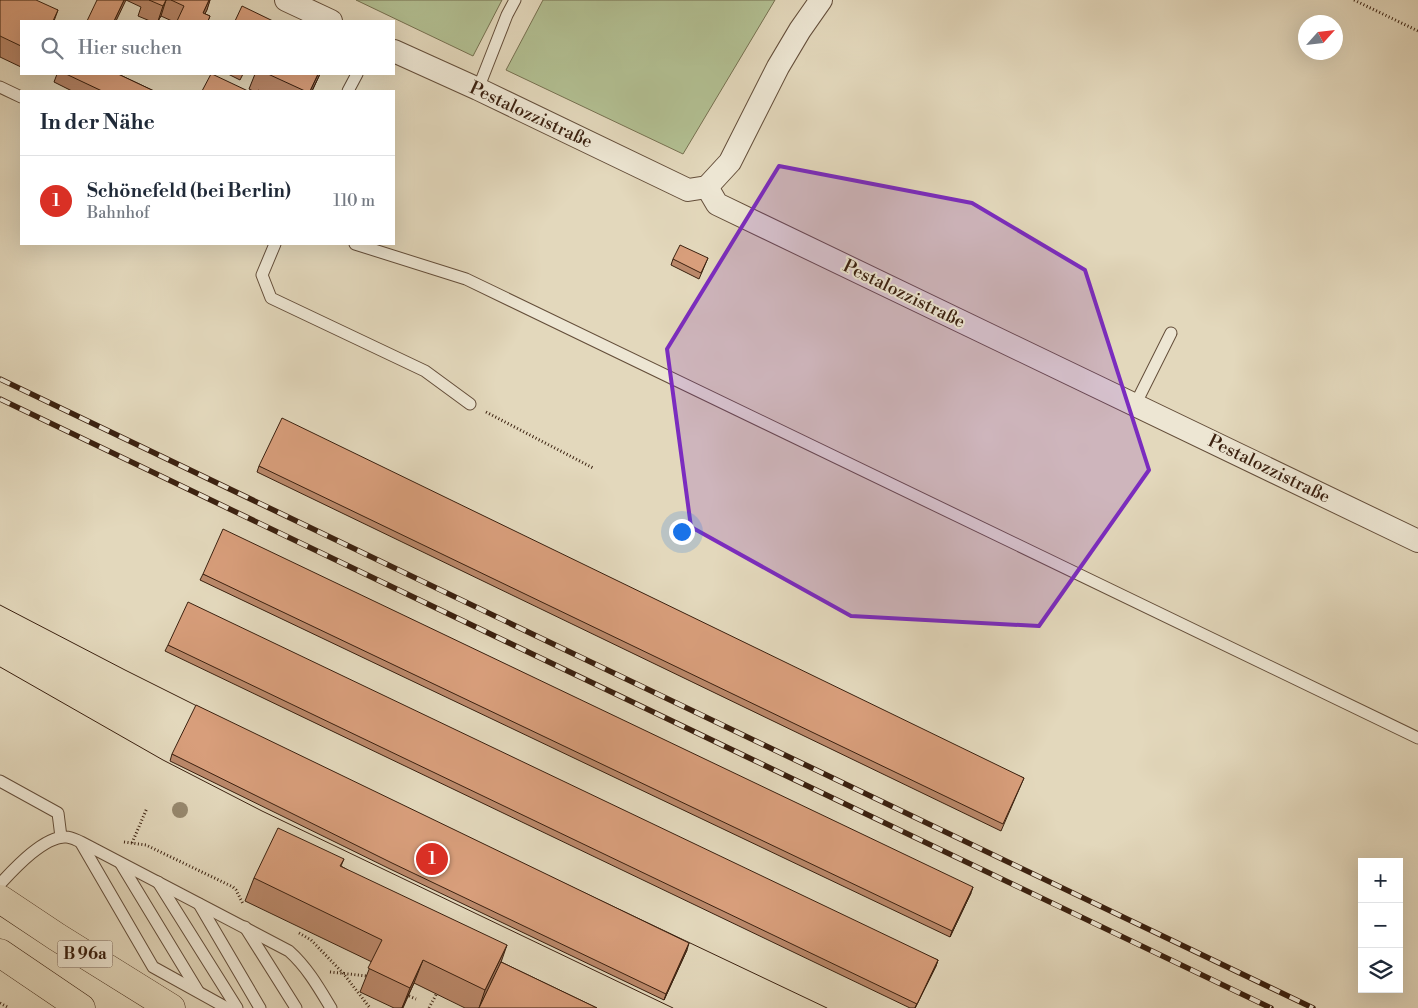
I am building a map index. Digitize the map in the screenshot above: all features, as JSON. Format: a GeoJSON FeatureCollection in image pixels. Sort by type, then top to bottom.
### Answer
{"type":"FeatureCollection","features":[{"type":"Feature","properties":{"kind":"main road","name":"B 96a"},"geometry":{"type":"LineString","coordinates":[[0,899],[57,937],[172,1008]]}},
{"type":"Feature","properties":{"kind":"main road","name":"B 96a"},"geometry":{"type":"LineString","coordinates":[[0,954],[81,1008]]}},
{"type":"Feature","properties":{"kind":"street"},"geometry":{"type":"LineString","coordinates":[[286,0],[329,20]]}},
{"type":"Feature","properties":{"kind":"street"},"geometry":{"type":"LineString","coordinates":[[707,187],[730,162],[778,67],[821,0]]}},
{"type":"Feature","properties":{"kind":"street","name":"Pestalozzistraße"},"geometry":{"type":"LineString","coordinates":[[395,51],[478,89],[688,190],[707,187],[717,204],[1418,542]]}},
{"type":"Feature","properties":{"kind":"lane"},"geometry":{"type":"LineString","coordinates":[[478,89],[507,15],[515,0]]}},
{"type":"Feature","properties":{"kind":"lane"},"geometry":{"type":"LineString","coordinates":[[349,90],[356,75]]}},
{"type":"Feature","properties":{"kind":"lane"},"geometry":{"type":"LineString","coordinates":[[0,87],[20,97]]}},
{"type":"Feature","properties":{"kind":"lane"},"geometry":{"type":"LineString","coordinates":[[275,245],[262,275],[271,298],[425,371],[470,404]]}},
{"type":"Feature","properties":{"kind":"lane"},"geometry":{"type":"LineString","coordinates":[[358,245],[466,279],[1418,738]]}},
{"type":"Feature","properties":{"kind":"lane"},"geometry":{"type":"LineString","coordinates":[[1136,405],[1171,333]]}},
{"type":"Feature","properties":{"kind":"lane"},"geometry":{"type":"LineString","coordinates":[[0,781],[58,813],[62,838]]}},
{"type":"Feature","properties":{"kind":"lane"},"geometry":{"type":"LineString","coordinates":[[0,884],[11,872],[48,842],[67,837],[81,842],[282,946],[299,960],[332,1008]]}},
{"type":"Feature","properties":{"kind":"lane"},"geometry":{"type":"LineString","coordinates":[[81,842],[153,967],[228,1008]]}},
{"type":"Feature","properties":{"kind":"lane"},"geometry":{"type":"LineString","coordinates":[[120,862],[200,994]]}},
{"type":"Feature","properties":{"kind":"lane"},"geometry":{"type":"LineString","coordinates":[[158,882],[237,1008]]}},
{"type":"Feature","properties":{"kind":"lane"},"geometry":{"type":"LineString","coordinates":[[198,903],[260,1008]]}},
{"type":"Feature","properties":{"kind":"lane"},"geometry":{"type":"LineString","coordinates":[[245,927],[296,1008]]}},
{"type":"Feature","properties":{"kind":"path"},"geometry":{"type":"LineString","coordinates":[[1354,0],[1418,31]]}},
{"type":"Feature","properties":{"kind":"path"},"geometry":{"type":"LineString","coordinates":[[470,404],[593,468]]}},
{"type":"Feature","properties":{"kind":"path"},"geometry":{"type":"LineString","coordinates":[[132,843],[146,808]]}},
{"type":"Feature","properties":{"kind":"path"},"geometry":{"type":"LineString","coordinates":[[367,976],[343,973],[370,1008]]}},
{"type":"Feature","properties":{"kind":"path"},"geometry":{"type":"LineString","coordinates":[[429,1008],[440,986]]}},
{"type":"Feature","properties":{"kind":"path"},"geometry":{"type":"LineString","coordinates":[[409,996],[416,999]]}},
{"type":"Feature","properties":{"kind":"path"},"geometry":{"type":"LineString","coordinates":[[0,1003],[9,1008]]}},
{"type":"Feature","properties":{"kind":"highlighted area"},"geometry":{"type":"Polygon","coordinates":[[[779,166],[972,203],[1085,270],[1149,470],[1039,626],[851,616],[691,527],[667,349],[779,166]]]}},
{"type":"Feature","properties":{"kind":"green space"},"geometry":{"type":"Polygon","coordinates":[[[356,0],[502,0],[473,56],[356,0]]]}},
{"type":"Feature","properties":{"kind":"green space"},"geometry":{"type":"Polygon","coordinates":[[[543,0],[775,0],[683,154],[506,70],[543,0]]]}},
{"type":"Feature","properties":{"kind":"building"},"geometry":{"type":"Polygon","coordinates":[[[0,0],[36,0],[58,10],[53,20],[20,20],[20,46],[0,36],[0,0]]]}},
{"type":"Feature","properties":{"kind":"building"},"geometry":{"type":"Polygon","coordinates":[[[97,0],[124,0],[114,20],[87,20],[97,0]]]}},
{"type":"Feature","properties":{"kind":"building"},"geometry":{"type":"Polygon","coordinates":[[[149,0],[166,0],[163,6],[149,0]]]}},
{"type":"Feature","properties":{"kind":"building"},"geometry":{"type":"Polygon","coordinates":[[[171,0],[209,0],[203,13],[210,16],[208,20],[177,20],[184,6],[171,0]]]}},
{"type":"Feature","properties":{"kind":"building"},"geometry":{"type":"Polygon","coordinates":[[[242,6],[271,20],[235,20],[242,6]]]}},
{"type":"Feature","properties":{"kind":"building"},"geometry":{"type":"Polygon","coordinates":[[[68,75],[120,75],[152,90],[100,90],[68,75]]]}},
{"type":"Feature","properties":{"kind":"building"},"geometry":{"type":"Polygon","coordinates":[[[210,75],[214,75],[246,90],[203,90],[210,75]]]}},
{"type":"Feature","properties":{"kind":"building"},"geometry":{"type":"Polygon","coordinates":[[[270,75],[318,75],[310,90],[303,90],[270,75]]]}},
{"type":"Feature","properties":{"kind":"building"},"geometry":{"type":"Polygon","coordinates":[[[680,245],[708,258],[701,273],[673,259],[680,245]]]}},
{"type":"Feature","properties":{"kind":"building"},"geometry":{"type":"Polygon","coordinates":[[[282,418],[1024,778],[1003,824],[259,466],[282,418]]]}},
{"type":"Feature","properties":{"kind":"building"},"geometry":{"type":"Polygon","coordinates":[[[223,529],[973,887],[952,931],[203,574],[223,529]]]}},
{"type":"Feature","properties":{"kind":"building"},"geometry":{"type":"Polygon","coordinates":[[[188,602],[938,960],[917,1004],[168,645],[188,602]]]}},
{"type":"Feature","properties":{"kind":"building"},"geometry":{"type":"Polygon","coordinates":[[[196,705],[689,943],[666,994],[392,863],[172,754],[196,705]]]}},
{"type":"Feature","properties":{"kind":"building"},"geometry":{"type":"Polygon","coordinates":[[[278,828],[344,859],[340,866],[507,945],[485,990],[423,960],[410,988],[368,968],[382,940],[254,878],[278,828]]]}},
{"type":"Feature","properties":{"kind":"building"},"geometry":{"type":"Polygon","coordinates":[[[501,962],[597,1008],[479,1008],[501,962]]]}},
{"type":"Feature","properties":{"kind":"tram line"},"geometry":{"type":"LineString","coordinates":[[0,605],[207,711]]}},
{"type":"Feature","properties":{"kind":"tram line"},"geometry":{"type":"LineString","coordinates":[[0,667],[163,760],[262,811],[673,1008]]}},
{"type":"Feature","properties":{"kind":"tram line"},"geometry":{"type":"LineString","coordinates":[[549,876],[827,1008]]}},
{"type":"Feature","properties":{"kind":"railway"},"geometry":{"type":"LineString","coordinates":[[0,379],[1313,1008]]}},
{"type":"Feature","properties":{"kind":"railway"},"geometry":{"type":"LineString","coordinates":[[0,399],[1271,1008]]}},
{"type":"Feature","properties":{"kind":"place","name":"Schönefeld (bei Berlin)"},"geometry":{"type":"Point","coordinates":[432,859]}}]}
